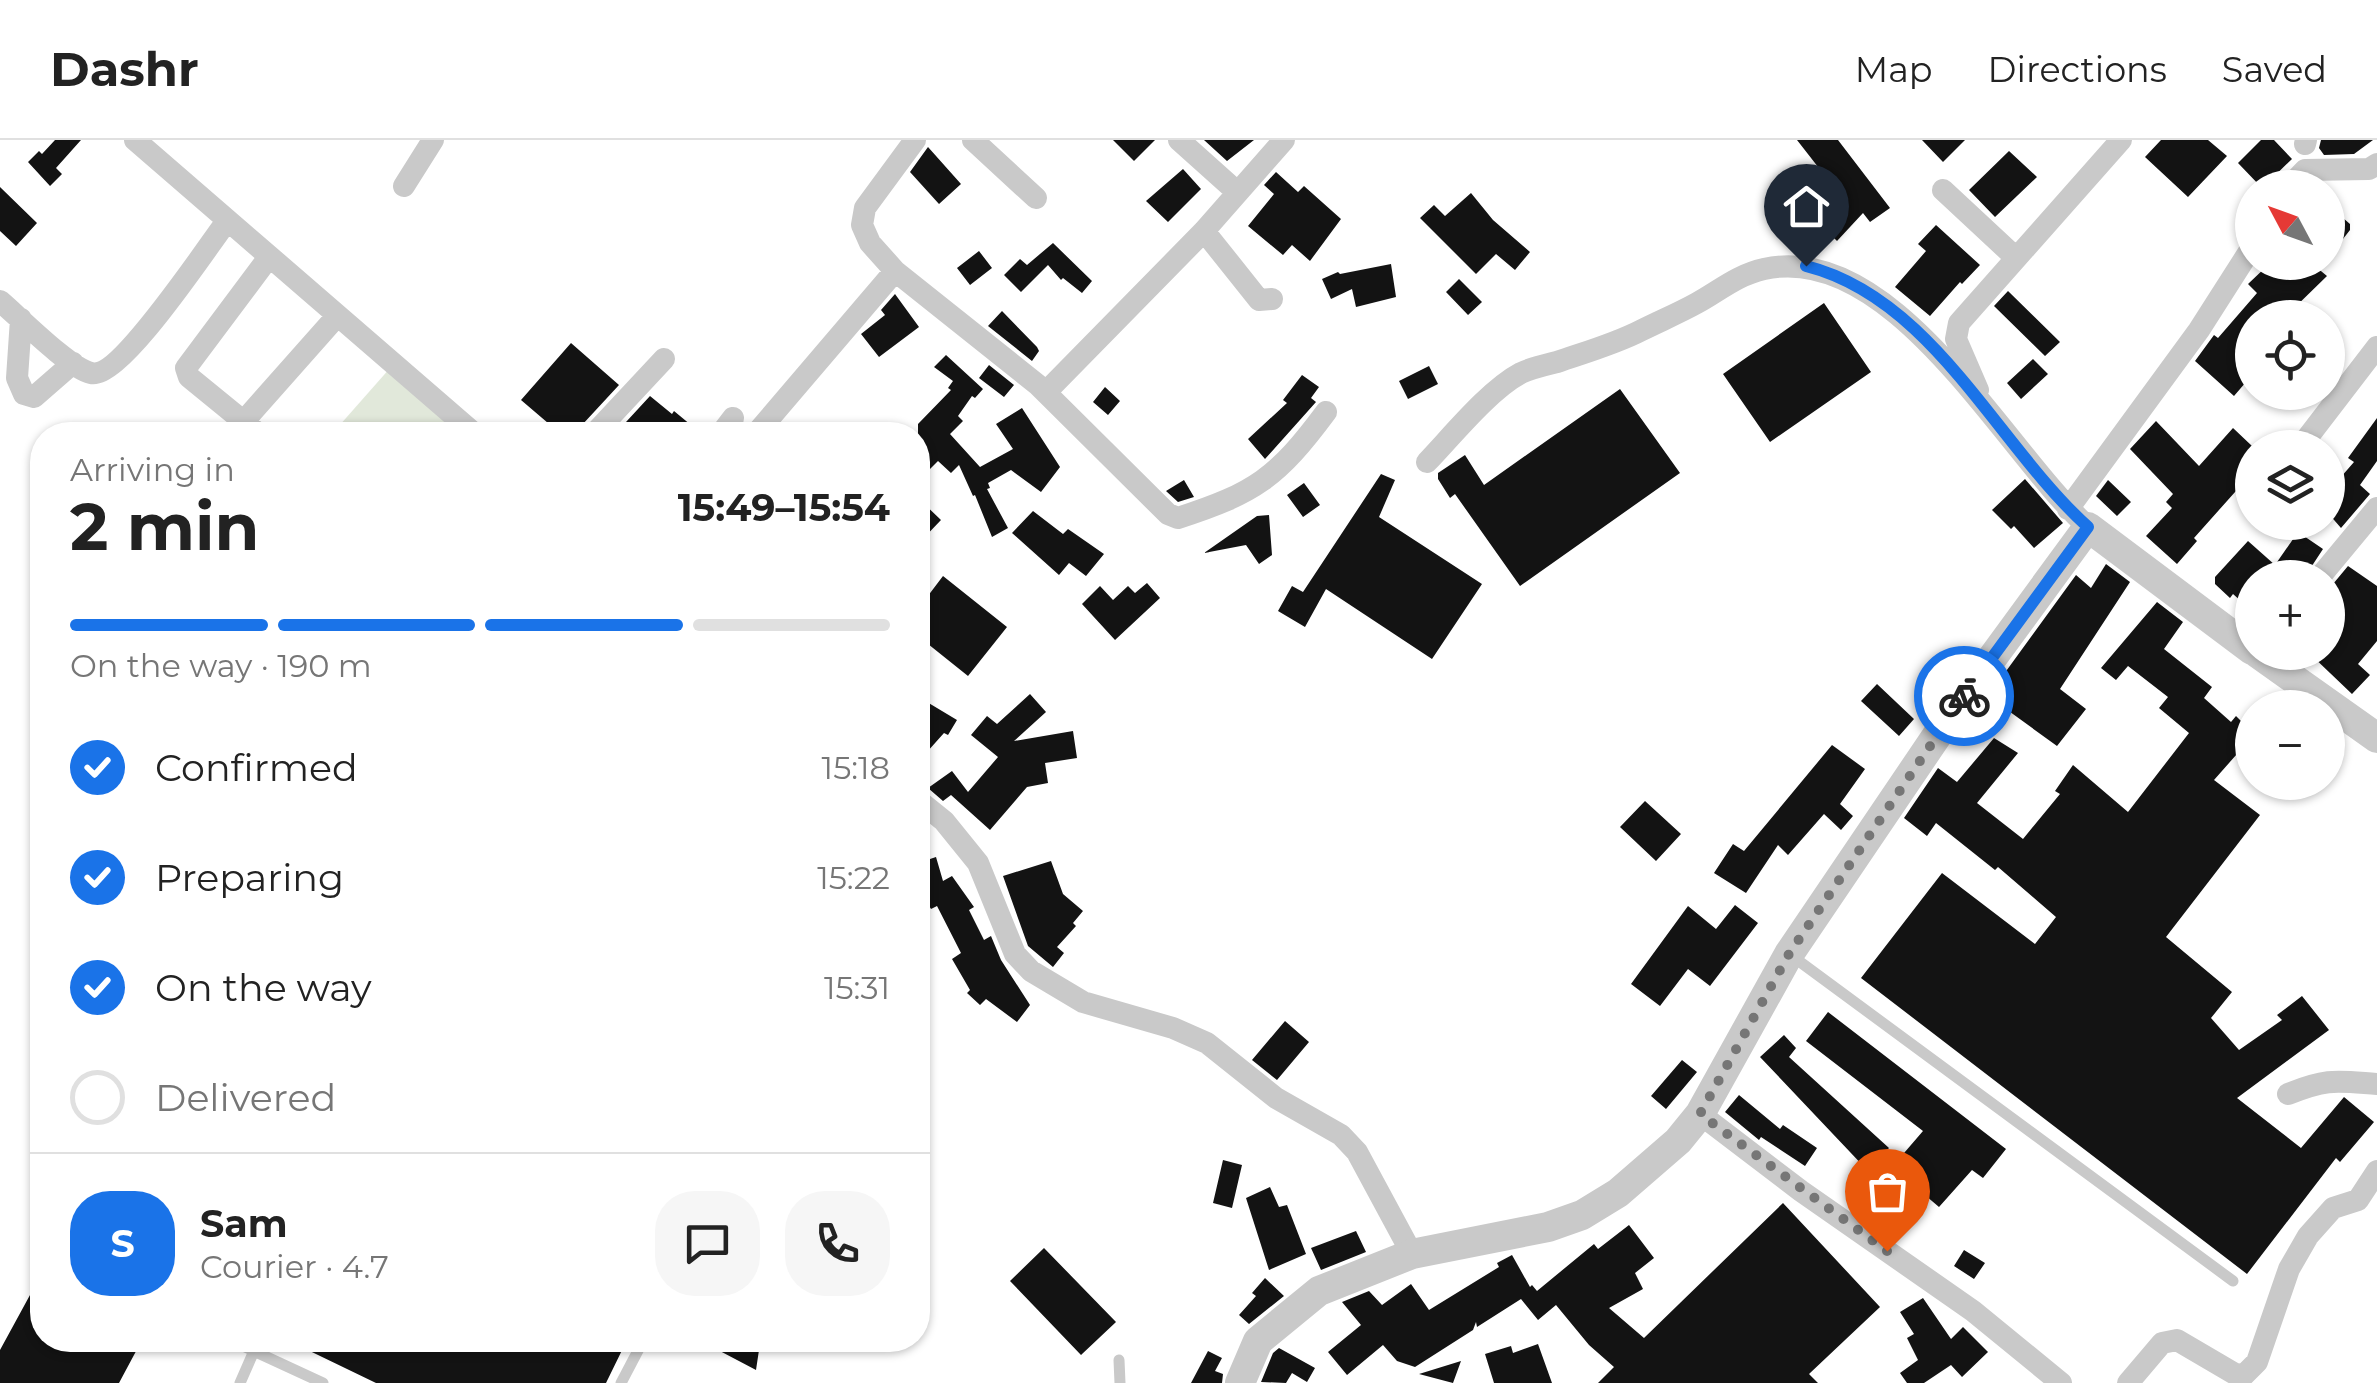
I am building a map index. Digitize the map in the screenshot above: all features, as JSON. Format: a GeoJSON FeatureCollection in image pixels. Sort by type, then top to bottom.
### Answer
{"type":"FeatureCollection","features":[{"type":"Feature","properties":{"kind":"street"},"geometry":{"type":"LineString","coordinates":[[135,140],[461,422]]}},
{"type":"Feature","properties":{"kind":"street"},"geometry":{"type":"LineString","coordinates":[[404,186],[433,140]]}},
{"type":"Feature","properties":{"kind":"street"},"geometry":{"type":"LineString","coordinates":[[915,140],[865,208],[862,220],[870,244],[895,271],[1046,392],[1152,502],[1178,518],[1230,501],[1269,479],[1326,412]]}},
{"type":"Feature","properties":{"kind":"street"},"geometry":{"type":"LineString","coordinates":[[973,140],[1036,198]]}},
{"type":"Feature","properties":{"kind":"street"},"geometry":{"type":"LineString","coordinates":[[1179,140],[1237,192]]}},
{"type":"Feature","properties":{"kind":"street"},"geometry":{"type":"LineString","coordinates":[[1046,392],[1204,231],[1284,140]]}},
{"type":"Feature","properties":{"kind":"street"},"geometry":{"type":"LineString","coordinates":[[1982,403],[1956,330],[2120,140]]}},
{"type":"Feature","properties":{"kind":"street"},"geometry":{"type":"LineString","coordinates":[[2305,170],[2369,169],[2377,164]]}},
{"type":"Feature","properties":{"kind":"street"},"geometry":{"type":"LineString","coordinates":[[1943,190],[2015,258]]}},
{"type":"Feature","properties":{"kind":"street"},"geometry":{"type":"LineString","coordinates":[[0,302],[73,363],[89,373],[102,373],[117,362],[150,324],[226,221]]}},
{"type":"Feature","properties":{"kind":"street"},"geometry":{"type":"LineString","coordinates":[[1204,231],[1259,300],[1272,299]]}},
{"type":"Feature","properties":{"kind":"street"},"geometry":{"type":"LineString","coordinates":[[244,422],[189,378],[186,368],[269,257]]}},
{"type":"Feature","properties":{"kind":"street"},"geometry":{"type":"LineString","coordinates":[[1427,462],[1475,412],[1520,374],[1622,340],[1700,302],[1732,280],[1764,268],[1806,266],[1854,284],[1923,340],[1982,403],[2030,467],[2078,518],[2235,637]]}},
{"type":"Feature","properties":{"kind":"street"},"geometry":{"type":"LineString","coordinates":[[766,422],[895,271]]}},
{"type":"Feature","properties":{"kind":"street"},"geometry":{"type":"LineString","coordinates":[[1240,1383],[1258,1340],[1319,1291],[1412,1254],[1548,1227],[1582,1215],[1618,1193],[1678,1140],[1700,1114],[1789,954],[1957,706],[2235,274]]}},
{"type":"Feature","properties":{"kind":"street"},"geometry":{"type":"LineString","coordinates":[[256,422],[336,316]]}},
{"type":"Feature","properties":{"kind":"street"},"geometry":{"type":"LineString","coordinates":[[21,319],[16,355],[24,394],[34,397],[73,363]]}},
{"type":"Feature","properties":{"kind":"street"},"geometry":{"type":"LineString","coordinates":[[2313,430],[2377,347]]}},
{"type":"Feature","properties":{"kind":"street"},"geometry":{"type":"LineString","coordinates":[[605,422],[664,359]]}},
{"type":"Feature","properties":{"kind":"street"},"geometry":{"type":"LineString","coordinates":[[2334,560],[2377,508]]}},
{"type":"Feature","properties":{"kind":"street"},"geometry":{"type":"LineString","coordinates":[[2281,670],[2377,738]]}},
{"type":"Feature","properties":{"kind":"street"},"geometry":{"type":"LineString","coordinates":[[930,810],[978,863],[1015,954],[1031,972],[1083,1002],[1173,1028],[1207,1043],[1276,1098],[1341,1135],[1357,1152],[1412,1254]]}},
{"type":"Feature","properties":{"kind":"street"},"geometry":{"type":"LineString","coordinates":[[2288,1094],[2320,1081],[2377,1084]]}},
{"type":"Feature","properties":{"kind":"street"},"geometry":{"type":"LineString","coordinates":[[1700,1114],[1801,1192],[1973,1310],[2062,1383]]}},
{"type":"Feature","properties":{"kind":"street"},"geometry":{"type":"LineString","coordinates":[[2128,1383],[2148,1357],[2169,1340],[2177,1340],[2244,1375],[2256,1362],[2289,1269],[2308,1236],[2333,1208],[2358,1200],[2377,1172]]}},
{"type":"Feature","properties":{"kind":"lane"},"geometry":{"type":"LineString","coordinates":[[1789,954],[2233,1280]]}},
{"type":"Feature","properties":{"kind":"lane"},"geometry":{"type":"LineString","coordinates":[[240,1383],[254,1352],[324,1383]]}},
{"type":"Feature","properties":{"kind":"lane"},"geometry":{"type":"LineString","coordinates":[[621,1383],[637,1352]]}},
{"type":"Feature","properties":{"kind":"lane"},"geometry":{"type":"LineString","coordinates":[[1119,1360],[1120,1383]]}},
{"type":"Feature","properties":{"kind":"shaded area"},"geometry":{"type":"Polygon","coordinates":[[[391,367],[452,422],[342,422],[391,367]]]}},
{"type":"Feature","properties":{"kind":"building"},"geometry":{"type":"Polygon","coordinates":[[[55,140],[81,140],[56,168],[62,174],[50,186],[28,162],[55,140]]]}},
{"type":"Feature","properties":{"kind":"building"},"geometry":{"type":"Polygon","coordinates":[[[1113,140],[1155,140],[1134,161],[1113,140]]]}},
{"type":"Feature","properties":{"kind":"building"},"geometry":{"type":"Polygon","coordinates":[[[1204,140],[1254,140],[1227,161],[1204,140]]]}},
{"type":"Feature","properties":{"kind":"building"},"geometry":{"type":"Polygon","coordinates":[[[1797,140],[1838,140],[1890,208],[1870,222],[1863,213],[1837,241],[1819,223],[1843,199],[1797,140]]]}},
{"type":"Feature","properties":{"kind":"building"},"geometry":{"type":"Polygon","coordinates":[[[1922,140],[1965,140],[1943,162],[1922,140]]]}},
{"type":"Feature","properties":{"kind":"building"},"geometry":{"type":"Polygon","coordinates":[[[2161,140],[2208,140],[2227,156],[2188,197],[2145,157],[2161,140]]]}},
{"type":"Feature","properties":{"kind":"building"},"geometry":{"type":"Polygon","coordinates":[[[2261,140],[2274,140],[2292,159],[2281,170],[2245,170],[2238,163],[2261,140]]]}},
{"type":"Feature","properties":{"kind":"building"},"geometry":{"type":"Polygon","coordinates":[[[2321,140],[2373,140],[2354,154],[2324,155],[2319,148],[2321,140]]]}},
{"type":"Feature","properties":{"kind":"building"},"geometry":{"type":"Polygon","coordinates":[[[928,147],[961,184],[939,204],[910,172],[928,147]]]}},
{"type":"Feature","properties":{"kind":"building"},"geometry":{"type":"Polygon","coordinates":[[[2009,151],[2037,177],[1995,217],[1969,190],[2009,151]]]}},
{"type":"Feature","properties":{"kind":"building"},"geometry":{"type":"Polygon","coordinates":[[[1183,169],[1201,189],[1168,222],[1146,201],[1183,169]]]}},
{"type":"Feature","properties":{"kind":"building"},"geometry":{"type":"Polygon","coordinates":[[[1276,172],[1298,192],[1304,186],[1341,219],[1310,261],[1292,245],[1283,255],[1248,226],[1274,194],[1264,185],[1276,172]]]}},
{"type":"Feature","properties":{"kind":"building"},"geometry":{"type":"Polygon","coordinates":[[[0,187],[37,223],[16,246],[0,231],[0,187]]]}},
{"type":"Feature","properties":{"kind":"building"},"geometry":{"type":"Polygon","coordinates":[[[1471,193],[1493,220],[1530,252],[1515,270],[1496,254],[1476,274],[1420,218],[1434,205],[1445,216],[1471,193]]]}},
{"type":"Feature","properties":{"kind":"building"},"geometry":{"type":"Polygon","coordinates":[[[1936,225],[1980,265],[1930,316],[1895,287],[1926,251],[1918,244],[1936,225]]]}},
{"type":"Feature","properties":{"kind":"building"},"geometry":{"type":"Polygon","coordinates":[[[1053,243],[1092,281],[1082,293],[1061,280],[1048,265],[1021,292],[1004,275],[1020,259],[1027,265],[1053,243]]]}},
{"type":"Feature","properties":{"kind":"building"},"geometry":{"type":"Polygon","coordinates":[[[979,251],[992,268],[970,285],[957,268],[979,251]]]}},
{"type":"Feature","properties":{"kind":"building"},"geometry":{"type":"Polygon","coordinates":[[[1391,264],[1396,297],[1356,307],[1352,289],[1331,299],[1322,279],[1338,272],[1391,264]]]}},
{"type":"Feature","properties":{"kind":"building"},"geometry":{"type":"Polygon","coordinates":[[[1459,279],[1482,302],[1468,315],[1446,292],[1459,279]]]}},
{"type":"Feature","properties":{"kind":"building"},"geometry":{"type":"Polygon","coordinates":[[[2252,280],[2323,280],[2302,300],[2251,300],[2257,293],[2248,284],[2252,280]]]}},
{"type":"Feature","properties":{"kind":"building"},"geometry":{"type":"Polygon","coordinates":[[[2008,291],[2060,342],[2045,356],[1994,306],[2008,291]]]}},
{"type":"Feature","properties":{"kind":"building"},"geometry":{"type":"Polygon","coordinates":[[[895,294],[919,327],[879,357],[861,334],[885,315],[881,310],[895,294]]]}},
{"type":"Feature","properties":{"kind":"building"},"geometry":{"type":"Polygon","coordinates":[[[1824,303],[1871,372],[1770,442],[1723,374],[1824,303]]]}},
{"type":"Feature","properties":{"kind":"building"},"geometry":{"type":"Polygon","coordinates":[[[1002,311],[1037,347],[1039,351],[1032,361],[988,326],[1002,311]]]}},
{"type":"Feature","properties":{"kind":"building"},"geometry":{"type":"Polygon","coordinates":[[[2235,318],[2234,396],[2195,361],[2214,335],[2218,338],[2235,318]]]}},
{"type":"Feature","properties":{"kind":"building"},"geometry":{"type":"Polygon","coordinates":[[[571,343],[619,385],[585,422],[547,422],[521,400],[571,343]]]}},
{"type":"Feature","properties":{"kind":"building"},"geometry":{"type":"Polygon","coordinates":[[[946,355],[983,389],[975,398],[972,396],[958,416],[963,421],[950,434],[980,467],[1013,449],[996,424],[1022,408],[1060,467],[1041,492],[1011,470],[988,483],[987,489],[1008,528],[992,537],[959,465],[951,473],[938,461],[930,469],[930,422],[920,422],[951,390],[948,388],[953,381],[934,367],[946,355]]]}},
{"type":"Feature","properties":{"kind":"building"},"geometry":{"type":"Polygon","coordinates":[[[2033,359],[2048,374],[2021,399],[2007,383],[2033,359]]]}},
{"type":"Feature","properties":{"kind":"building"},"geometry":{"type":"Polygon","coordinates":[[[989,365],[1014,385],[1004,397],[979,378],[989,365]]]}},
{"type":"Feature","properties":{"kind":"building"},"geometry":{"type":"Polygon","coordinates":[[[1429,366],[1438,384],[1408,399],[1399,381],[1429,366]]]}},
{"type":"Feature","properties":{"kind":"building"},"geometry":{"type":"Polygon","coordinates":[[[1302,375],[1319,387],[1311,398],[1316,402],[1265,459],[1248,439],[1287,403],[1283,400],[1302,375]]]}},
{"type":"Feature","properties":{"kind":"building"},"geometry":{"type":"Polygon","coordinates":[[[1105,387],[1120,401],[1108,415],[1093,402],[1105,387]]]}},
{"type":"Feature","properties":{"kind":"building"},"geometry":{"type":"Polygon","coordinates":[[[1620,389],[1680,473],[1520,586],[1455,494],[1450,498],[1438,473],[1465,455],[1484,485],[1620,389]]]}},
{"type":"Feature","properties":{"kind":"building"},"geometry":{"type":"Polygon","coordinates":[[[650,396],[687,422],[626,422],[650,396]]]}},
{"type":"Feature","properties":{"kind":"building"},"geometry":{"type":"Polygon","coordinates":[[[2377,418],[2377,461],[2360,485],[2370,494],[2345,523],[2345,472],[2354,462],[2348,458],[2377,418]]]}},
{"type":"Feature","properties":{"kind":"building"},"geometry":{"type":"Polygon","coordinates":[[[2156,421],[2199,466],[2235,430],[2235,492],[2194,538],[2197,541],[2177,564],[2146,536],[2172,508],[2166,502],[2173,494],[2130,449],[2156,421]]]}},
{"type":"Feature","properties":{"kind":"building"},"geometry":{"type":"Polygon","coordinates":[[[1381,474],[1395,480],[1379,517],[1482,584],[1432,659],[1326,589],[1305,627],[1278,611],[1292,586],[1303,592],[1381,474]]]}},
{"type":"Feature","properties":{"kind":"building"},"geometry":{"type":"Polygon","coordinates":[[[2025,479],[2063,523],[2034,548],[1992,510],[2025,479]]]}},
{"type":"Feature","properties":{"kind":"building"},"geometry":{"type":"Polygon","coordinates":[[[1184,480],[1194,497],[1178,502],[1166,491],[1184,480]]]}},
{"type":"Feature","properties":{"kind":"building"},"geometry":{"type":"Polygon","coordinates":[[[2108,480],[2131,502],[2117,516],[2096,496],[2108,480]]]}},
{"type":"Feature","properties":{"kind":"building"},"geometry":{"type":"Polygon","coordinates":[[[1304,483],[1320,505],[1303,517],[1287,495],[1304,483]]]}},
{"type":"Feature","properties":{"kind":"building"},"geometry":{"type":"Polygon","coordinates":[[[930,509],[941,520],[930,531],[930,509]]]}},
{"type":"Feature","properties":{"kind":"building"},"geometry":{"type":"Polygon","coordinates":[[[1033,511],[1063,534],[1068,529],[1104,554],[1086,576],[1069,563],[1059,575],[1012,533],[1033,511]]]}},
{"type":"Feature","properties":{"kind":"building"},"geometry":{"type":"Polygon","coordinates":[[[1269,515],[1272,555],[1259,564],[1246,545],[1204,553],[1257,516],[1269,515]]]}},
{"type":"Feature","properties":{"kind":"building"},"geometry":{"type":"Polygon","coordinates":[[[2292,540],[2310,540],[2323,549],[2316,560],[2278,560],[2292,540]]]}},
{"type":"Feature","properties":{"kind":"building"},"geometry":{"type":"Polygon","coordinates":[[[2248,541],[2269,560],[2235,560],[2235,596],[2230,598],[2215,584],[2215,577],[2248,541]]]}},
{"type":"Feature","properties":{"kind":"building"},"geometry":{"type":"Polygon","coordinates":[[[2106,564],[2130,582],[2060,689],[2086,709],[2057,746],[1988,696],[2076,575],[2091,588],[2106,564]]]}},
{"type":"Feature","properties":{"kind":"building"},"geometry":{"type":"Polygon","coordinates":[[[2348,566],[2377,586],[2377,641],[2358,664],[2370,675],[2352,694],[2327,670],[2345,670],[2348,566]]]}},
{"type":"Feature","properties":{"kind":"building"},"geometry":{"type":"Polygon","coordinates":[[[943,576],[1007,627],[968,676],[930,646],[930,593],[943,576]]]}},
{"type":"Feature","properties":{"kind":"building"},"geometry":{"type":"Polygon","coordinates":[[[1147,583],[1160,598],[1115,640],[1082,604],[1100,586],[1113,600],[1128,586],[1135,593],[1147,583]]]}},
{"type":"Feature","properties":{"kind":"building"},"geometry":{"type":"Polygon","coordinates":[[[2157,602],[2183,622],[2164,649],[2212,687],[2204,698],[2231,722],[2235,717],[2235,756],[2214,780],[2235,800],[2260,815],[2166,937],[2232,992],[2211,1018],[2239,1050],[2282,1020],[2277,1015],[2302,996],[2329,1030],[2237,1098],[2301,1148],[2344,1097],[2374,1122],[2340,1162],[2336,1158],[2247,1274],[1861,978],[1942,873],[2035,944],[2056,917],[1998,867],[1995,870],[1936,823],[1927,836],[1904,818],[1938,768],[1957,782],[1994,738],[2018,753],[1977,803],[2023,839],[2060,794],[2055,791],[2073,765],[2128,812],[2189,733],[2159,708],[2168,697],[2128,666],[2116,680],[2101,668],[2157,602]]]}},
{"type":"Feature","properties":{"kind":"building"},"geometry":{"type":"Polygon","coordinates":[[[1877,684],[1914,719],[1899,736],[1861,701],[1877,684]]]}},
{"type":"Feature","properties":{"kind":"building"},"geometry":{"type":"Polygon","coordinates":[[[1030,694],[1046,712],[1014,741],[1073,731],[1077,758],[1045,763],[1048,783],[1027,787],[990,830],[951,795],[943,801],[930,787],[952,771],[968,792],[998,757],[971,735],[987,716],[997,724],[1030,694]]]}},
{"type":"Feature","properties":{"kind":"building"},"geometry":{"type":"Polygon","coordinates":[[[930,704],[957,720],[948,735],[944,733],[930,749],[930,704]]]}},
{"type":"Feature","properties":{"kind":"building"},"geometry":{"type":"Polygon","coordinates":[[[1832,745],[1865,769],[1840,804],[1853,816],[1841,830],[1824,814],[1788,855],[1778,845],[1746,893],[1714,873],[1733,844],[1744,851],[1832,745]]]}},
{"type":"Feature","properties":{"kind":"building"},"geometry":{"type":"Polygon","coordinates":[[[1645,801],[1681,834],[1656,861],[1620,827],[1645,801]]]}},
{"type":"Feature","properties":{"kind":"building"},"geometry":{"type":"Polygon","coordinates":[[[936,857],[943,881],[952,876],[974,907],[969,910],[984,940],[991,936],[1001,960],[1030,1005],[1017,1022],[986,999],[980,1005],[967,993],[970,990],[952,959],[961,953],[937,906],[930,907],[930,859],[936,857]]]}},
{"type":"Feature","properties":{"kind":"building"},"geometry":{"type":"Polygon","coordinates":[[[1051,861],[1063,894],[1083,911],[1073,923],[1076,926],[1057,947],[1064,953],[1053,967],[1028,946],[1003,876],[1051,861]]]}},
{"type":"Feature","properties":{"kind":"building"},"geometry":{"type":"Polygon","coordinates":[[[1735,905],[1758,923],[1710,986],[1688,969],[1660,1006],[1631,984],[1688,906],[1716,929],[1735,905]]]}},
{"type":"Feature","properties":{"kind":"building"},"geometry":{"type":"Polygon","coordinates":[[[1828,1012],[2006,1149],[1983,1178],[1972,1170],[1939,1207],[1892,1167],[1923,1131],[1806,1041],[1828,1012]]]}},
{"type":"Feature","properties":{"kind":"building"},"geometry":{"type":"Polygon","coordinates":[[[1285,1021],[1309,1042],[1277,1080],[1252,1060],[1285,1021]]]}},
{"type":"Feature","properties":{"kind":"building"},"geometry":{"type":"Polygon","coordinates":[[[1784,1035],[1796,1048],[1789,1057],[1889,1148],[1868,1171],[1760,1057],[1784,1035]]]}},
{"type":"Feature","properties":{"kind":"building"},"geometry":{"type":"Polygon","coordinates":[[[1682,1060],[1697,1072],[1666,1109],[1651,1096],[1682,1060]]]}},
{"type":"Feature","properties":{"kind":"building"},"geometry":{"type":"Polygon","coordinates":[[[1739,1095],[1780,1129],[1783,1125],[1817,1148],[1805,1166],[1761,1137],[1759,1140],[1725,1112],[1739,1095]]]}},
{"type":"Feature","properties":{"kind":"building"},"geometry":{"type":"Polygon","coordinates":[[[1223,1160],[1242,1165],[1232,1208],[1213,1203],[1223,1160]]]}},
{"type":"Feature","properties":{"kind":"building"},"geometry":{"type":"Polygon","coordinates":[[[1270,1187],[1279,1207],[1287,1205],[1306,1254],[1269,1270],[1246,1198],[1270,1187]]]}},
{"type":"Feature","properties":{"kind":"building"},"geometry":{"type":"Polygon","coordinates":[[[1783,1203],[1880,1307],[1809,1374],[1818,1383],[1598,1383],[1614,1367],[1589,1345],[1556,1305],[1538,1320],[1521,1299],[1477,1327],[1476,1322],[1473,1330],[1415,1367],[1397,1361],[1383,1345],[1347,1375],[1328,1352],[1361,1325],[1342,1302],[1369,1291],[1382,1305],[1411,1284],[1429,1310],[1512,1255],[1530,1287],[1537,1291],[1594,1244],[1598,1249],[1629,1225],[1654,1258],[1635,1273],[1643,1289],[1609,1308],[1644,1338],[1783,1203]]]}},
{"type":"Feature","properties":{"kind":"building"},"geometry":{"type":"Polygon","coordinates":[[[1356,1231],[1366,1252],[1321,1270],[1311,1248],[1356,1231]]]}},
{"type":"Feature","properties":{"kind":"building"},"geometry":{"type":"Polygon","coordinates":[[[1044,1248],[1116,1322],[1081,1355],[1010,1281],[1044,1248]]]}},
{"type":"Feature","properties":{"kind":"building"},"geometry":{"type":"Polygon","coordinates":[[[1964,1250],[1985,1263],[1974,1279],[1954,1266],[1964,1250]]]}},
{"type":"Feature","properties":{"kind":"building"},"geometry":{"type":"Polygon","coordinates":[[[1265,1278],[1284,1296],[1249,1324],[1239,1315],[1265,1278]]]}},
{"type":"Feature","properties":{"kind":"building"},"geometry":{"type":"Polygon","coordinates":[[[30,1295],[30,1352],[136,1352],[119,1383],[0,1383],[0,1350],[30,1295]]]}},
{"type":"Feature","properties":{"kind":"building"},"geometry":{"type":"Polygon","coordinates":[[[1923,1298],[1951,1339],[1963,1327],[1988,1352],[1962,1377],[1951,1365],[1924,1383],[1907,1383],[1900,1373],[1918,1360],[1907,1338],[1914,1334],[1900,1312],[1923,1298]]]}},
{"type":"Feature","properties":{"kind":"building"},"geometry":{"type":"Polygon","coordinates":[[[1538,1344],[1552,1383],[1494,1383],[1485,1354],[1511,1346],[1513,1353],[1538,1344]]]}},
{"type":"Feature","properties":{"kind":"building"},"geometry":{"type":"Polygon","coordinates":[[[1279,1348],[1315,1368],[1307,1382],[1292,1373],[1286,1383],[1261,1382],[1279,1348]]]}},
{"type":"Feature","properties":{"kind":"building"},"geometry":{"type":"Polygon","coordinates":[[[1208,1351],[1222,1358],[1215,1371],[1223,1374],[1222,1383],[1191,1383],[1208,1351]]]}},
{"type":"Feature","properties":{"kind":"building"},"geometry":{"type":"Polygon","coordinates":[[[312,1352],[621,1352],[606,1383],[376,1383],[312,1352]]]}},
{"type":"Feature","properties":{"kind":"building"},"geometry":{"type":"Polygon","coordinates":[[[722,1352],[759,1352],[756,1370],[722,1352]]]}},
{"type":"Feature","properties":{"kind":"building"},"geometry":{"type":"Polygon","coordinates":[[[1461,1361],[1453,1383],[1419,1374],[1461,1361]]]}},
{"type":"Feature","properties":{"kind":"way so far"},"geometry":{"type":"LineString","coordinates":[[1887,1251],[1801,1192],[1700,1114],[1789,954],[1964,696]]}},
{"type":"Feature","properties":{"kind":"route"},"geometry":{"type":"LineString","coordinates":[[1806,266],[1854,284],[1891,310],[1965,382],[2030,467],[2088,527],[1964,696]]}}]}
